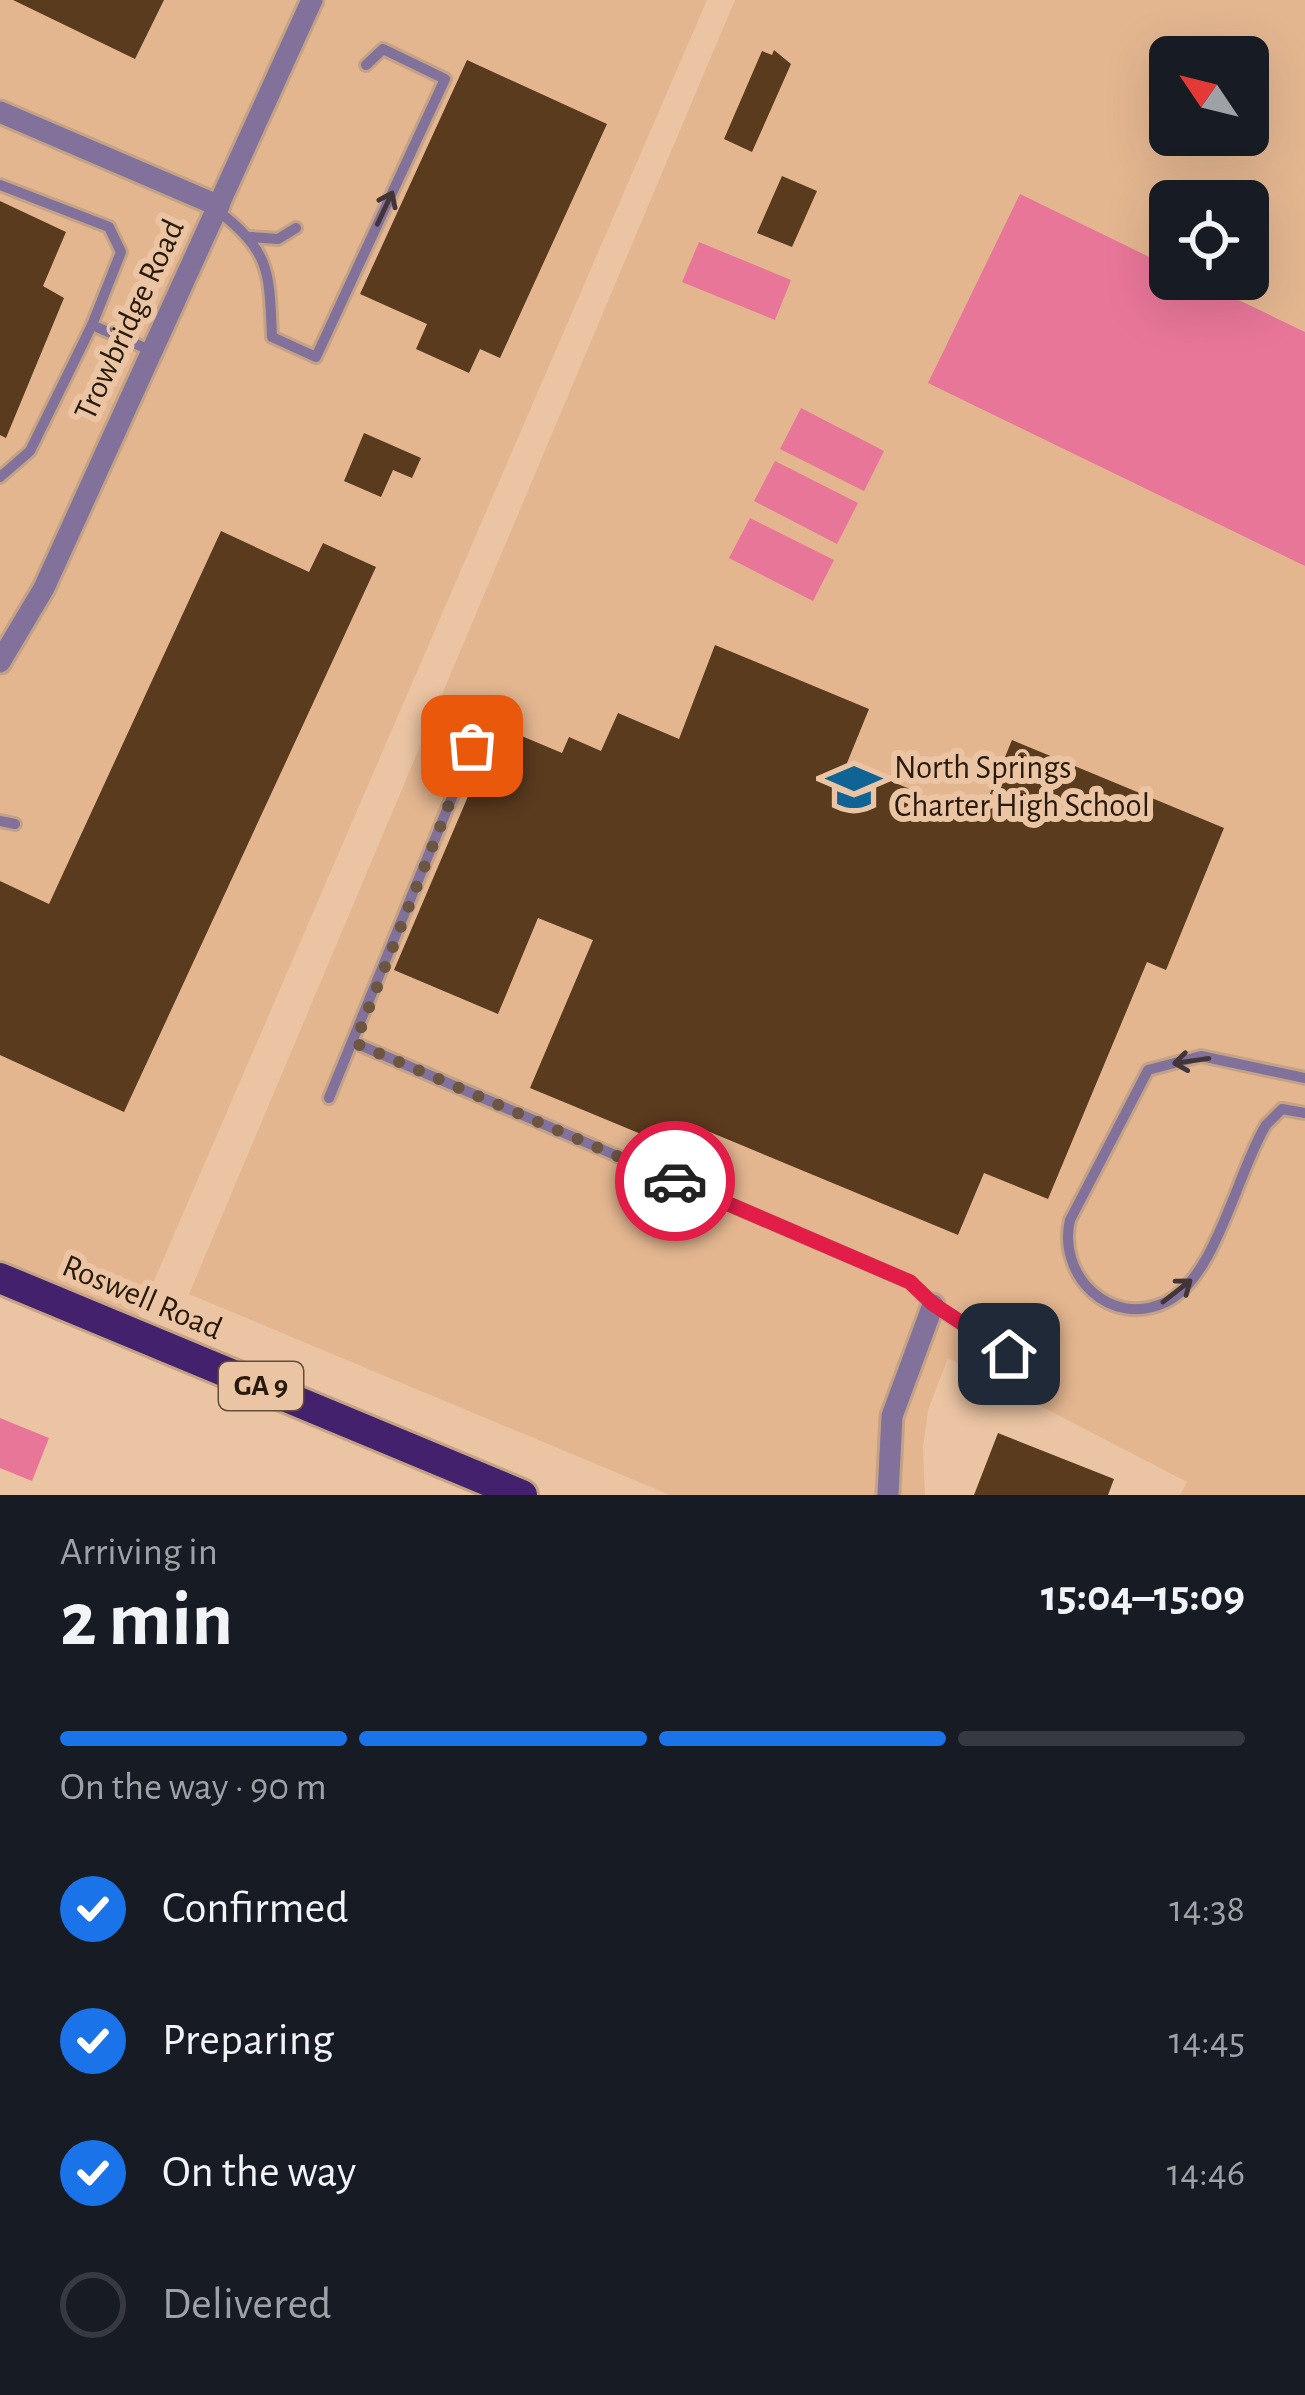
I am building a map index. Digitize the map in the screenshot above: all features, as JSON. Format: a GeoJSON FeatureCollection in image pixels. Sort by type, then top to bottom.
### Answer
{"type":"FeatureCollection","features":[{"type":"Feature","properties":{"kind":"main road","name":"Roswell Road"},"geometry":{"type":"LineString","coordinates":[[0,1278],[522,1495]]}},
{"type":"Feature","properties":{"kind":"street","name":"Trowbridge Road"},"geometry":{"type":"LineString","coordinates":[[0,662],[44,588],[312,0]]}},
{"type":"Feature","properties":{"kind":"street"},"geometry":{"type":"LineString","coordinates":[[0,112],[218,208]]}},
{"type":"Feature","properties":{"kind":"street"},"geometry":{"type":"LineString","coordinates":[[888,1495],[892,1416],[933,1304]]}},
{"type":"Feature","properties":{"kind":"lane"},"geometry":{"type":"LineString","coordinates":[[218,208],[251,237],[270,280],[272,337],[316,357],[445,79],[383,49],[366,65]]}},
{"type":"Feature","properties":{"kind":"lane"},"geometry":{"type":"LineString","coordinates":[[0,185],[109,227],[121,252],[92,325],[30,452],[0,477]]}},
{"type":"Feature","properties":{"kind":"lane"},"geometry":{"type":"LineString","coordinates":[[251,237],[278,239],[296,228]]}},
{"type":"Feature","properties":{"kind":"lane"},"geometry":{"type":"LineString","coordinates":[[92,325],[152,351]]}},
{"type":"Feature","properties":{"kind":"lane"},"geometry":{"type":"LineString","coordinates":[[329,1099],[472,746]]}},
{"type":"Feature","properties":{"kind":"lane"},"geometry":{"type":"LineString","coordinates":[[0,821],[15,824]]}},
{"type":"Feature","properties":{"kind":"lane"},"geometry":{"type":"LineString","coordinates":[[355,1043],[910,1282],[933,1304],[1009,1354]]}},
{"type":"Feature","properties":{"kind":"lane"},"geometry":{"type":"LineString","coordinates":[[1305,1078],[1201,1056],[1148,1070],[1070,1220],[1065,1241],[1075,1274],[1095,1295],[1124,1308],[1140,1310],[1168,1301],[1195,1277],[1266,1125],[1282,1109],[1305,1113]]}},
{"type":"Feature","properties":{"kind":"shaded area"},"geometry":{"type":"Polygon","coordinates":[[[0,0],[707,0],[125,1348],[0,1282],[0,0]]]}},
{"type":"Feature","properties":{"kind":"shaded area","name":"North Springs Charter High School"},"geometry":{"type":"Polygon","coordinates":[[[735,0],[1305,0],[1305,1495],[1180,1495],[1187,1482],[948,1358],[928,1410],[923,1447],[925,1495],[670,1495],[189,1294],[735,0]]]}},
{"type":"Feature","properties":{"kind":"shaded area"},"geometry":{"type":"Polygon","coordinates":[[[1020,194],[1149,257],[1149,300],[1239,300],[1305,332],[1305,566],[928,383],[1020,194]]]}},
{"type":"Feature","properties":{"kind":"shaded area"},"geometry":{"type":"Polygon","coordinates":[[[699,242],[791,280],[775,320],[682,282],[699,242]]]}},
{"type":"Feature","properties":{"kind":"shaded area"},"geometry":{"type":"Polygon","coordinates":[[[801,408],[884,451],[864,491],[780,449],[801,408]]]}},
{"type":"Feature","properties":{"kind":"shaded area"},"geometry":{"type":"Polygon","coordinates":[[[775,461],[858,503],[837,544],[754,501],[775,461]]]}},
{"type":"Feature","properties":{"kind":"shaded area"},"geometry":{"type":"Polygon","coordinates":[[[750,518],[834,560],[813,601],[729,558],[750,518]]]}},
{"type":"Feature","properties":{"kind":"shaded area"},"geometry":{"type":"Polygon","coordinates":[[[0,1418],[49,1438],[32,1481],[0,1468],[0,1418]]]}},
{"type":"Feature","properties":{"kind":"building"},"geometry":{"type":"Polygon","coordinates":[[[13,0],[164,0],[135,59],[13,0]]]}},
{"type":"Feature","properties":{"kind":"building"},"geometry":{"type":"Polygon","coordinates":[[[774,50],[791,64],[752,152],[724,139],[762,51],[772,55],[774,50]]]}},
{"type":"Feature","properties":{"kind":"building"},"geometry":{"type":"Polygon","coordinates":[[[467,60],[607,124],[500,358],[480,349],[469,373],[416,349],[427,324],[360,294],[467,60]]]}},
{"type":"Feature","properties":{"kind":"building"},"geometry":{"type":"Polygon","coordinates":[[[782,176],[817,191],[792,247],[757,233],[782,176]]]}},
{"type":"Feature","properties":{"kind":"building"},"geometry":{"type":"Polygon","coordinates":[[[0,201],[66,232],[43,286],[64,298],[6,438],[0,435],[0,201]]]}},
{"type":"Feature","properties":{"kind":"building"},"geometry":{"type":"Polygon","coordinates":[[[364,433],[421,458],[412,478],[393,470],[381,497],[344,481],[364,433]]]}},
{"type":"Feature","properties":{"kind":"building"},"geometry":{"type":"Polygon","coordinates":[[[221,531],[309,572],[323,543],[376,567],[124,1112],[0,1055],[0,881],[49,904],[221,531]]]}},
{"type":"Feature","properties":{"kind":"building"},"geometry":{"type":"Polygon","coordinates":[[[715,645],[869,709],[847,763],[980,818],[1012,740],[1224,828],[1166,970],[1147,962],[1048,1199],[984,1173],[958,1235],[693,1125],[682,1151],[530,1088],[593,940],[538,918],[498,1014],[394,970],[498,726],[562,753],[569,737],[601,751],[618,713],[679,739],[715,645]]]}},
{"type":"Feature","properties":{"kind":"building"},"geometry":{"type":"Polygon","coordinates":[[[998,1433],[1114,1479],[1108,1495],[974,1495],[998,1433]]]}},
{"type":"Feature","properties":{"kind":"way so far"},"geometry":{"type":"LineString","coordinates":[[472,746],[355,1043],[675,1181]]}},
{"type":"Feature","properties":{"kind":"place","name":"North Springs Charter High School"},"geometry":{"type":"Point","coordinates":[854,787]}},
{"type":"Feature","properties":{"kind":"route"},"geometry":{"type":"LineString","coordinates":[[675,1181],[910,1282],[933,1304],[1009,1354]]}}]}
